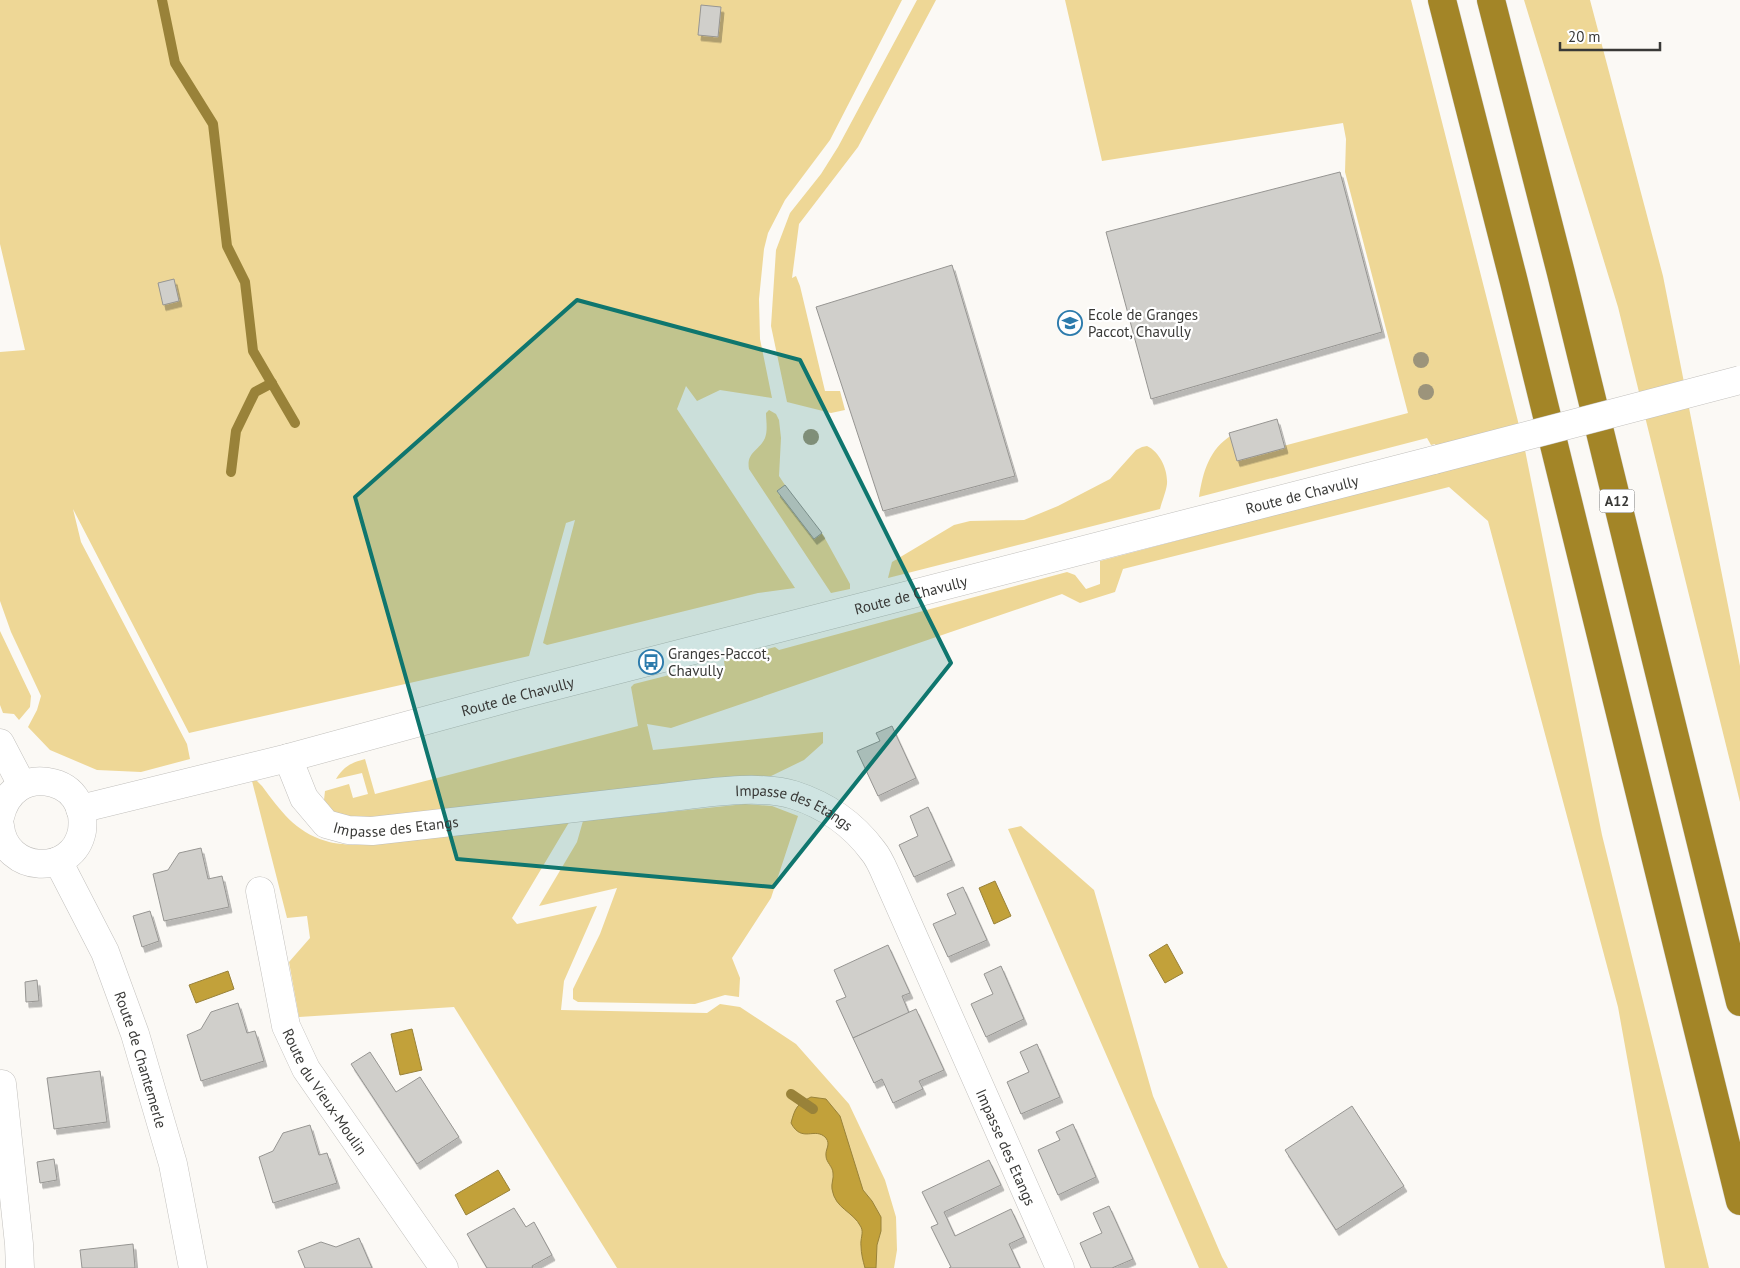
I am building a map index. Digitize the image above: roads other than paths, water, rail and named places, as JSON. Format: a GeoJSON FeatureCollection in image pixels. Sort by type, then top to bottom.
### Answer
{"type":"FeatureCollection","features":[{"type":"Feature","properties":{"kind":"highway"},"geometry":{"type":"LineString","coordinates":[[1442,0],[1514,282],[1737,1190],[1740,1218]]}},
{"type":"Feature","properties":{"kind":"highway","name":"A12"},"geometry":{"type":"LineString","coordinates":[[1491,0],[1561,273],[1740,1002]]}},
{"type":"Feature","properties":{"kind":"street","name":"Route de Chavully"},"geometry":{"type":"LineString","coordinates":[[80,809],[288,758],[532,692],[1740,380]]}},
{"type":"Feature","properties":{"kind":"street"},"geometry":{"type":"LineString","coordinates":[[0,743],[22,786]]}},
{"type":"Feature","properties":{"kind":"street","name":"Impasse des Etangs"},"geometry":{"type":"LineString","coordinates":[[288,758],[304,798],[326,824],[348,830],[372,831],[576,807],[758,790],[792,794],[824,806],[855,830],[874,851],[1060,1268]]}},
{"type":"Feature","properties":{"kind":"street"},"geometry":{"type":"LineString","coordinates":[[0,817],[3,806],[10,794],[33,781],[46,781],[68,790],[76,800],[83,823],[79,840],[68,854],[58,861],[44,864],[30,863],[17,857],[7,847],[1,834],[0,826]]}},
{"type":"Feature","properties":{"kind":"street","name":"Route de Chantemerle"},"geometry":{"type":"LineString","coordinates":[[58,861],[105,952],[135,1034],[174,1164],[194,1268]]}},
{"type":"Feature","properties":{"kind":"street","name":"Route du Vieux-Moulin"},"geometry":{"type":"LineString","coordinates":[[260,891],[286,1026],[306,1069],[444,1268]]}},
{"type":"Feature","properties":{"kind":"street"},"geometry":{"type":"LineString","coordinates":[[2,1084],[20,1268]]}},
{"type":"Feature","properties":{"kind":"waterway"},"geometry":{"type":"LineString","coordinates":[[162,0],[175,63],[213,124],[227,246],[245,282],[253,351],[295,423]]}},
{"type":"Feature","properties":{"kind":"waterway"},"geometry":{"type":"LineString","coordinates":[[231,472],[236,431],[255,392],[272,383]]}},
{"type":"Feature","properties":{"kind":"waterway"},"geometry":{"type":"LineString","coordinates":[[791,1094],[813,1109]]}},
{"type":"Feature","properties":{"kind":"place","name":"Ecole de Granges Paccot, Chavully"},"geometry":{"type":"Point","coordinates":[1070,323]}},
{"type":"Feature","properties":{"kind":"place","name":"Granges-Paccot, Chavully"},"geometry":{"type":"Point","coordinates":[651,662]}}]}
